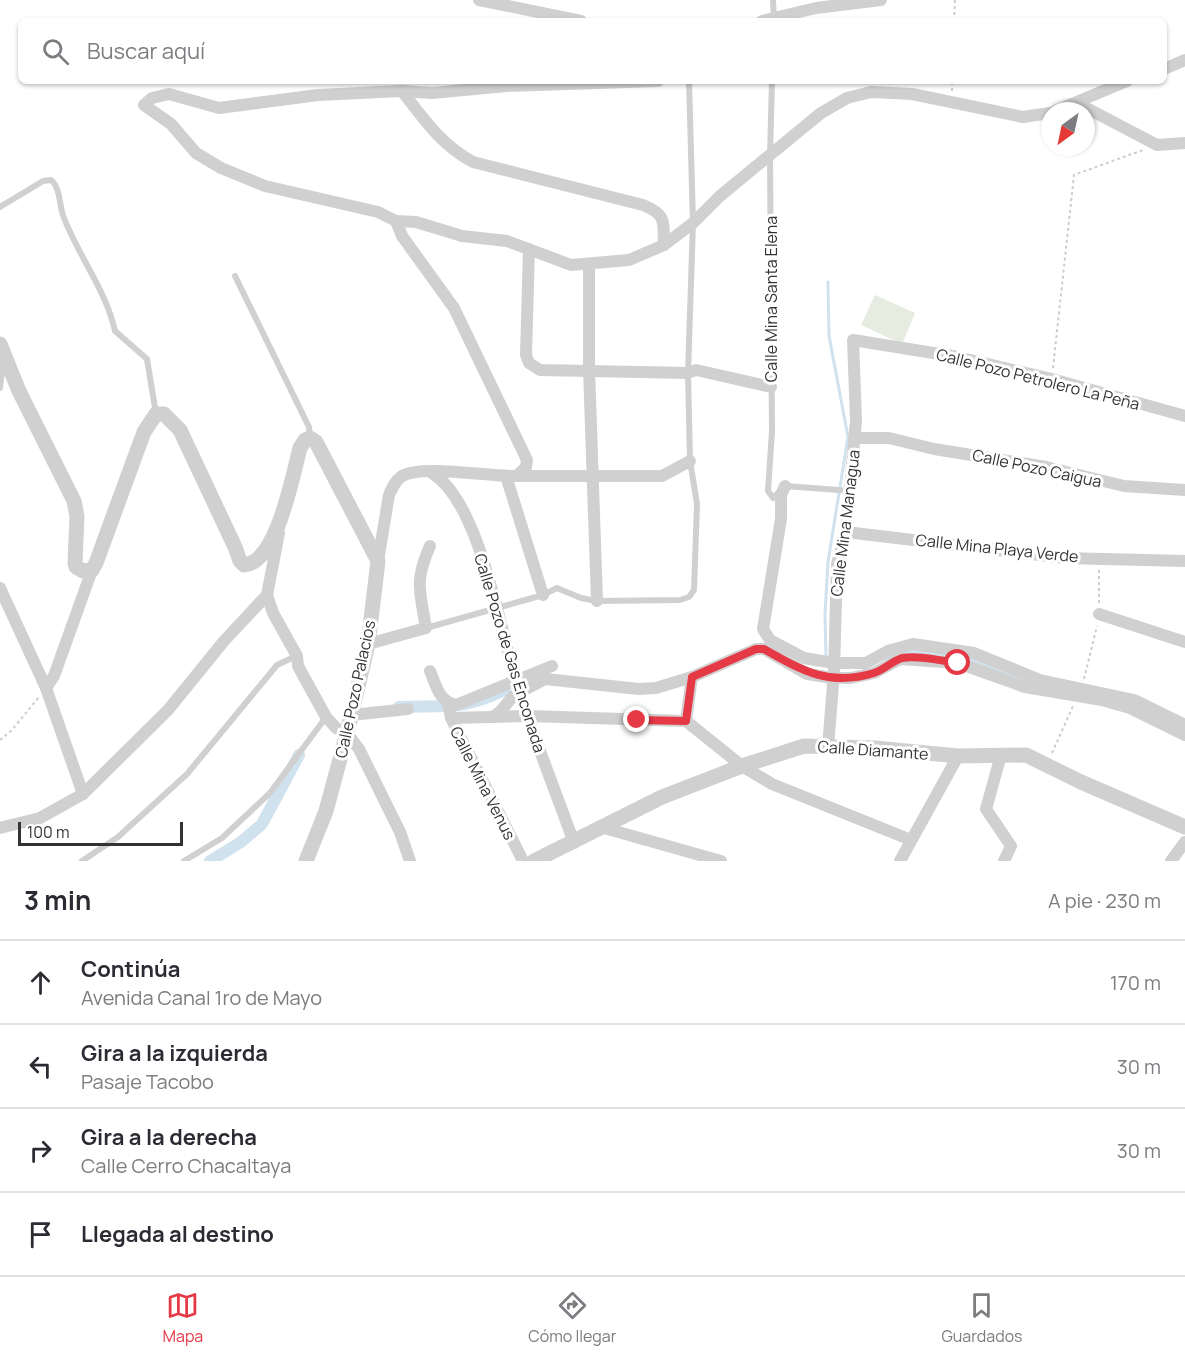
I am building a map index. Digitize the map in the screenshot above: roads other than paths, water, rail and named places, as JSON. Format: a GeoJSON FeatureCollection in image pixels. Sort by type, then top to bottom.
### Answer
{"type":"FeatureCollection","features":[{"type":"Feature","properties":{"kind":"street"},"geometry":{"type":"LineString","coordinates":[[479,0],[566,18]]}},
{"type":"Feature","properties":{"kind":"street"},"geometry":{"type":"LineString","coordinates":[[778,18],[816,8],[882,0]]}},
{"type":"Feature","properties":{"kind":"street"},"geometry":{"type":"LineString","coordinates":[[1167,68],[1185,60]]}},
{"type":"Feature","properties":{"kind":"street"},"geometry":{"type":"LineString","coordinates":[[567,84],[270,100],[219,108],[169,94],[152,98],[144,105],[171,124],[196,153],[221,168],[265,186],[378,213],[396,221],[416,222],[462,236],[507,241],[571,265],[629,260],[664,244],[693,223],[720,195],[820,113],[860,93],[912,94],[1023,117],[1041,114]]}},
{"type":"Feature","properties":{"kind":"street"},"geometry":{"type":"LineString","coordinates":[[1079,102],[1120,84]]}},
{"type":"Feature","properties":{"kind":"street"},"geometry":{"type":"LineString","coordinates":[[402,92],[441,141],[456,153],[473,162],[643,205],[657,211],[663,219],[664,244]]}},
{"type":"Feature","properties":{"kind":"street"},"geometry":{"type":"LineString","coordinates":[[1095,112],[1157,145],[1185,143]]}},
{"type":"Feature","properties":{"kind":"street"},"geometry":{"type":"LineString","coordinates":[[396,221],[402,236],[454,308],[527,460],[526,467],[512,476],[543,595]]}},
{"type":"Feature","properties":{"kind":"street"},"geometry":{"type":"LineString","coordinates":[[529,249],[526,355],[529,363],[540,370],[589,369],[688,373],[696,370],[771,387]]}},
{"type":"Feature","properties":{"kind":"street"},"geometry":{"type":"LineString","coordinates":[[589,265],[589,369],[597,601]]}},
{"type":"Feature","properties":{"kind":"street","name":"Calle Pozo Petrolero La Peña"},"geometry":{"type":"LineString","coordinates":[[856,339],[878,345],[958,357],[1185,417]]}},
{"type":"Feature","properties":{"kind":"street","name":"Calle Mina Managua"},"geometry":{"type":"LineString","coordinates":[[828,747],[834,663],[837,564],[846,532],[852,491],[856,420],[851,343],[856,339]]}},
{"type":"Feature","properties":{"kind":"street"},"geometry":{"type":"LineString","coordinates":[[2,349],[19,391],[74,501],[77,516],[76,567],[83,571],[92,570]]}},
{"type":"Feature","properties":{"kind":"street"},"geometry":{"type":"LineString","coordinates":[[46,688],[54,676],[144,432],[156,414],[164,414],[180,430],[236,547],[240,561],[244,565],[251,565],[258,560],[282,517]]}},
{"type":"Feature","properties":{"kind":"street"},"geometry":{"type":"LineString","coordinates":[[378,561],[316,442],[310,438],[305,440],[300,447],[282,517],[267,595],[273,613],[297,656],[298,666],[326,717],[336,728],[347,733],[360,749],[410,861]]}},
{"type":"Feature","properties":{"kind":"street","name":"Calle Pozo Caigua"},"geometry":{"type":"LineString","coordinates":[[855,438],[889,438],[1046,467],[1124,486],[1185,490]]}},
{"type":"Feature","properties":{"kind":"street","name":"Calle Pozo Palacios"},"geometry":{"type":"LineString","coordinates":[[306,861],[326,810],[368,644],[378,561],[393,485],[408,474],[431,472],[538,478],[662,476],[690,461]]}},
{"type":"Feature","properties":{"kind":"street","name":"Calle Pozo de Gas Enconada"},"geometry":{"type":"LineString","coordinates":[[431,472],[446,481],[456,495],[499,608],[518,686],[574,843]]}},
{"type":"Feature","properties":{"kind":"street"},"geometry":{"type":"LineString","coordinates":[[785,486],[781,495],[781,519],[763,629],[770,640],[804,658],[834,663],[866,663],[888,651],[913,644],[974,653],[1028,676],[1130,708],[1185,735]]}},
{"type":"Feature","properties":{"kind":"street","name":"Calle Mina Playa Verde"},"geometry":{"type":"LineString","coordinates":[[846,532],[1064,558],[1099,557],[1185,561]]}},
{"type":"Feature","properties":{"kind":"street"},"geometry":{"type":"LineString","coordinates":[[368,644],[426,628],[418,579],[430,546]]}},
{"type":"Feature","properties":{"kind":"street"},"geometry":{"type":"LineString","coordinates":[[0,588],[46,688],[83,794]]}},
{"type":"Feature","properties":{"kind":"street"},"geometry":{"type":"LineString","coordinates":[[0,828],[40,818],[83,794],[168,710],[224,641],[267,595]]}},
{"type":"Feature","properties":{"kind":"street"},"geometry":{"type":"LineString","coordinates":[[1099,614],[1185,642]]}},
{"type":"Feature","properties":{"kind":"street"},"geometry":{"type":"LineString","coordinates":[[448,703],[464,704],[518,686],[552,678],[639,689],[656,688],[692,677],[756,649],[764,649],[807,674],[833,678],[851,678],[874,673],[900,659],[913,657],[958,663],[1025,687],[1134,700],[1185,725]]}},
{"type":"Feature","properties":{"kind":"street"},"geometry":{"type":"LineString","coordinates":[[493,717],[518,686],[552,666]]}},
{"type":"Feature","properties":{"kind":"street","name":"Calle Mina Venus"},"geometry":{"type":"LineString","coordinates":[[430,671],[442,698],[448,703],[451,718],[523,861]]}},
{"type":"Feature","properties":{"kind":"street"},"geometry":{"type":"LineString","coordinates":[[686,721],[692,677]]}},
{"type":"Feature","properties":{"kind":"street"},"geometry":{"type":"LineString","coordinates":[[351,715],[408,709]]}},
{"type":"Feature","properties":{"kind":"street"},"geometry":{"type":"LineString","coordinates":[[451,718],[528,716],[686,721],[742,766],[772,784],[911,840]]}},
{"type":"Feature","properties":{"kind":"street","name":"Calle Diamante"},"geometry":{"type":"LineString","coordinates":[[534,861],[662,797],[742,766],[804,746],[875,748],[958,756],[1026,755],[1081,782],[1185,827]]}},
{"type":"Feature","properties":{"kind":"street"},"geometry":{"type":"LineString","coordinates":[[1001,755],[986,809],[1011,846],[1004,861]]}},
{"type":"Feature","properties":{"kind":"street"},"geometry":{"type":"LineString","coordinates":[[900,861],[958,756]]}},
{"type":"Feature","properties":{"kind":"street"},"geometry":{"type":"LineString","coordinates":[[604,828],[721,861]]}},
{"type":"Feature","properties":{"kind":"street"},"geometry":{"type":"LineString","coordinates":[[1171,861],[1185,842]]}},
{"type":"Feature","properties":{"kind":"lane"},"geometry":{"type":"LineString","coordinates":[[770,18],[773,0]]}},
{"type":"Feature","properties":{"kind":"lane"},"geometry":{"type":"LineString","coordinates":[[426,628],[543,595],[557,588],[581,598],[597,601],[680,600],[689,597],[694,590],[697,504],[690,461],[688,373],[693,223],[689,84]]}},
{"type":"Feature","properties":{"kind":"lane","name":"Calle Mina Santa Elena"},"geometry":{"type":"LineString","coordinates":[[772,84],[770,497],[773,498],[785,486],[852,491]]}},
{"type":"Feature","properties":{"kind":"lane"},"geometry":{"type":"LineString","coordinates":[[0,207],[43,181],[51,180],[55,183],[61,211],[71,236],[111,312],[115,331],[147,359],[156,414]]}},
{"type":"Feature","properties":{"kind":"lane"},"geometry":{"type":"LineString","coordinates":[[235,276],[309,427],[310,438]]}},
{"type":"Feature","properties":{"kind":"lane"},"geometry":{"type":"LineString","coordinates":[[0,388],[2,349]]}},
{"type":"Feature","properties":{"kind":"lane"},"geometry":{"type":"LineString","coordinates":[[82,861],[118,837],[187,774],[277,665],[297,656]]}},
{"type":"Feature","properties":{"kind":"lane"},"geometry":{"type":"LineString","coordinates":[[184,861],[222,838],[270,793],[326,717]]}},
{"type":"Feature","properties":{"kind":"waterway"},"geometry":{"type":"LineString","coordinates":[[826,658],[825,614],[828,562],[848,437],[829,336],[828,282]]}},
{"type":"Feature","properties":{"kind":"waterway"},"geometry":{"type":"LineString","coordinates":[[890,660],[911,651],[973,660],[1036,684]]}},
{"type":"Feature","properties":{"kind":"waterway"},"geometry":{"type":"LineString","coordinates":[[399,707],[463,704],[504,690]]}},
{"type":"Feature","properties":{"kind":"waterway"},"geometry":{"type":"LineString","coordinates":[[210,861],[241,842],[262,824],[299,755]]}}]}
